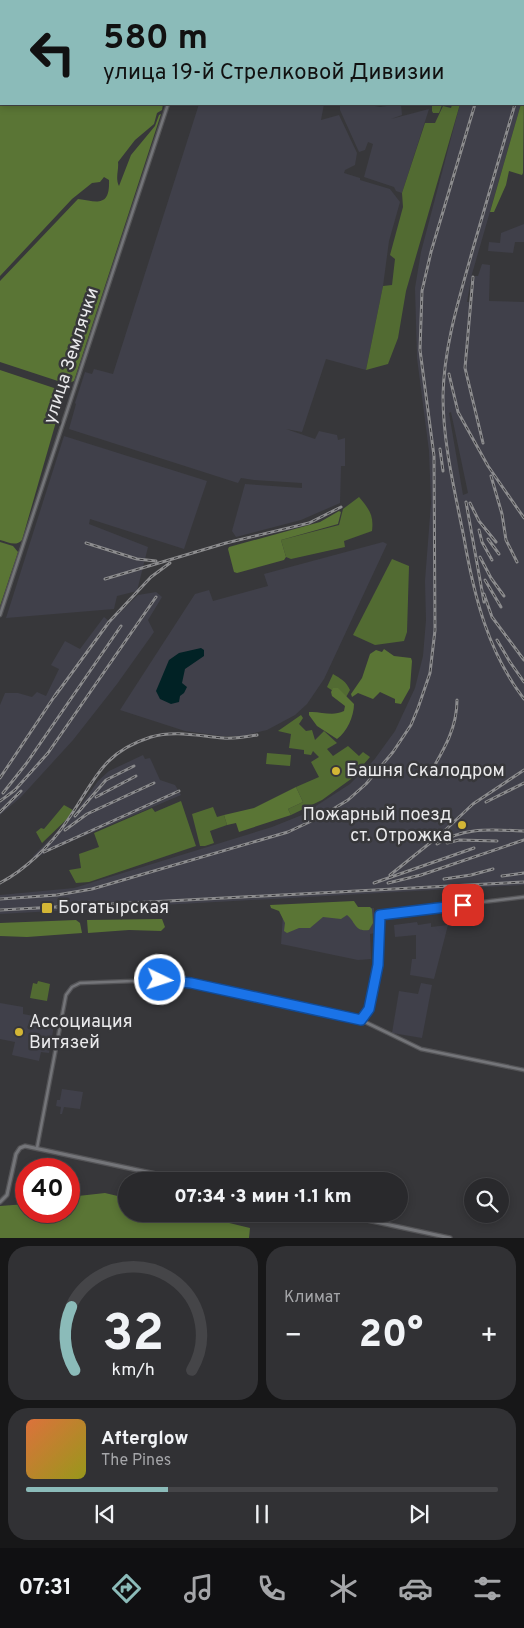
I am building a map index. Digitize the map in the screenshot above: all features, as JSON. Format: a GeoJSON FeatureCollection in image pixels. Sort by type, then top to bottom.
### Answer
{"type":"FeatureCollection","features":[{"type":"Feature","properties":{"kind":"main road"},"geometry":{"type":"LineString","coordinates":[[0,1202],[7,1195],[15,1157],[21,1148],[37,1148],[148,1172]]}},
{"type":"Feature","properties":{"kind":"main road"},"geometry":{"type":"LineString","coordinates":[[376,1222],[450,1238]]}},
{"type":"Feature","properties":{"kind":"street","name":"улица Землячки"},"geometry":{"type":"LineString","coordinates":[[0,615],[168,105]]}},
{"type":"Feature","properties":{"kind":"street"},"geometry":{"type":"LineString","coordinates":[[361,1020],[369,1009],[378,965],[380,915],[524,898]]}},
{"type":"Feature","properties":{"kind":"street"},"geometry":{"type":"LineString","coordinates":[[37,1148],[66,993],[80,983],[171,980],[361,1020],[421,1049],[524,1070]]}},
{"type":"Feature","properties":{"kind":"shaded area"},"geometry":{"type":"Polygon","coordinates":[[[199,105],[324,105],[321,120],[339,115],[357,153],[355,165],[345,170],[344,173],[390,189],[400,202],[389,241],[383,286],[366,370],[326,359],[302,432],[286,429],[315,439],[319,431],[337,435],[338,440],[345,438],[345,466],[341,466],[340,503],[301,520],[236,537],[232,531],[245,484],[302,488],[302,483],[241,478],[238,483],[69,429],[85,372],[92,374],[94,369],[113,374],[199,105]]]}},
{"type":"Feature","properties":{"kind":"shaded area"},"geometry":{"type":"Polygon","coordinates":[[[340,105],[380,107],[401,105],[402,115],[391,119],[429,109],[402,193],[396,191],[394,187],[364,177],[373,144],[368,142],[365,150],[359,152],[340,110],[340,105]]]}},
{"type":"Feature","properties":{"kind":"shaded area"},"geometry":{"type":"Polygon","coordinates":[[[460,105],[521,105],[472,274],[467,302],[471,302],[475,276],[478,276],[482,264],[490,265],[489,301],[524,302],[524,885],[0,914],[0,895],[74,888],[272,827],[302,815],[350,784],[374,760],[395,731],[415,688],[423,656],[426,620],[425,581],[431,503],[429,451],[417,358],[415,288],[421,252],[460,105]],[[451,412],[449,413],[463,495],[468,493],[451,412]]]}},
{"type":"Feature","properties":{"kind":"shaded area"},"geometry":{"type":"Polygon","coordinates":[[[524,224],[524,242],[515,242],[513,253],[488,251],[489,242],[500,243],[501,233],[524,224]]]}},
{"type":"Feature","properties":{"kind":"shaded area"},"geometry":{"type":"Polygon","coordinates":[[[64,436],[207,481],[184,549],[90,519],[89,524],[148,547],[137,591],[117,596],[114,609],[6,618],[64,436]]]}},
{"type":"Feature","properties":{"kind":"shaded area"},"geometry":{"type":"Polygon","coordinates":[[[383,542],[387,544],[324,679],[307,704],[295,715],[267,730],[242,736],[222,736],[185,731],[120,710],[195,594],[209,590],[213,601],[268,586],[264,574],[383,542]]]}},
{"type":"Feature","properties":{"kind":"shaded area"},"geometry":{"type":"Polygon","coordinates":[[[156,592],[162,597],[148,620],[154,632],[117,684],[73,740],[21,797],[0,815],[0,705],[5,693],[18,693],[32,697],[37,692],[46,696],[59,669],[51,665],[65,641],[80,649],[104,617],[110,622],[138,595],[156,592]]]}},
{"type":"Feature","properties":{"kind":"shaded area"},"geometry":{"type":"Polygon","coordinates":[[[143,755],[145,759],[150,758],[160,780],[175,785],[181,795],[35,858],[33,856],[72,817],[98,781],[109,771],[143,755]]]}},
{"type":"Feature","properties":{"kind":"shaded area"},"geometry":{"type":"Polygon","coordinates":[[[374,908],[375,933],[370,934],[371,959],[358,960],[281,944],[283,914],[374,908]]]}},
{"type":"Feature","properties":{"kind":"shaded area"},"geometry":{"type":"Polygon","coordinates":[[[417,922],[418,925],[431,923],[431,927],[448,925],[434,979],[410,975],[412,959],[416,959],[416,935],[395,937],[394,925],[417,922]]]}},
{"type":"Feature","properties":{"kind":"shaded area"},"geometry":{"type":"Polygon","coordinates":[[[421,983],[432,985],[422,1038],[392,1033],[399,991],[418,994],[421,983]]]}},
{"type":"Feature","properties":{"kind":"shaded area"},"geometry":{"type":"Polygon","coordinates":[[[0,1003],[23,1007],[23,1014],[55,1020],[49,1053],[41,1052],[39,1061],[12,1055],[15,1042],[0,1039],[0,1003]]]}},
{"type":"Feature","properties":{"kind":"shaded area"},"geometry":{"type":"Polygon","coordinates":[[[62,1089],[83,1092],[80,1109],[64,1107],[62,1114],[60,1114],[61,1107],[56,1106],[57,1100],[60,1100],[62,1089]]]}},
{"type":"Feature","properties":{"kind":"green space"},"geometry":{"type":"Polygon","coordinates":[[[0,105],[163,105],[162,110],[157,113],[154,124],[135,140],[118,162],[117,180],[119,186],[131,155],[155,126],[161,114],[74,381],[67,384],[0,362],[0,281],[78,199],[101,201],[105,199],[109,189],[109,180],[104,177],[100,182],[92,183],[72,199],[0,276],[0,105]]]}},
{"type":"Feature","properties":{"kind":"green space"},"geometry":{"type":"Polygon","coordinates":[[[432,105],[442,105],[439,113],[433,113],[432,105]]]}},
{"type":"Feature","properties":{"kind":"green space"},"geometry":{"type":"Polygon","coordinates":[[[452,105],[460,105],[406,291],[398,338],[388,364],[366,370],[383,286],[392,285],[395,259],[390,255],[403,207],[402,193],[425,123],[435,123],[443,106],[451,108],[452,105]]]}},
{"type":"Feature","properties":{"kind":"green space"},"geometry":{"type":"Polygon","coordinates":[[[521,105],[524,105],[523,173],[522,175],[509,171],[506,185],[494,212],[490,212],[521,105]]]}},
{"type":"Feature","properties":{"kind":"green space"},"geometry":{"type":"Polygon","coordinates":[[[0,370],[60,390],[64,394],[22,540],[15,544],[0,540],[0,370]]]}},
{"type":"Feature","properties":{"kind":"green space"},"geometry":{"type":"Polygon","coordinates":[[[359,497],[370,512],[372,531],[344,541],[345,547],[291,559],[286,557],[281,540],[339,525],[343,509],[359,497]]]}},
{"type":"Feature","properties":{"kind":"green space"},"geometry":{"type":"Polygon","coordinates":[[[339,511],[341,512],[338,524],[281,540],[286,557],[284,560],[237,573],[234,572],[229,547],[320,522],[339,511]]]}},
{"type":"Feature","properties":{"kind":"green space"},"geometry":{"type":"Polygon","coordinates":[[[0,542],[13,546],[18,552],[0,606],[0,542]]]}},
{"type":"Feature","properties":{"kind":"green space"},"geometry":{"type":"Polygon","coordinates":[[[392,559],[409,566],[407,632],[404,641],[375,645],[353,635],[392,559]]]}},
{"type":"Feature","properties":{"kind":"green space"},"geometry":{"type":"Polygon","coordinates":[[[384,649],[394,656],[411,658],[412,661],[410,688],[401,704],[395,703],[395,699],[380,692],[373,699],[358,693],[352,697],[351,694],[362,678],[370,654],[376,650],[382,652],[384,649]]]}},
{"type":"Feature","properties":{"kind":"green space"},"geometry":{"type":"Polygon","coordinates":[[[333,674],[345,682],[350,690],[345,699],[327,687],[333,674]]]}},
{"type":"Feature","properties":{"kind":"green space"},"geometry":{"type":"Polygon","coordinates":[[[333,688],[338,688],[354,704],[353,714],[349,723],[337,739],[317,726],[309,715],[309,712],[331,714],[344,711],[345,706],[332,696],[333,688]]]}},
{"type":"Feature","properties":{"kind":"green space"},"geometry":{"type":"Polygon","coordinates":[[[301,715],[303,718],[299,724],[306,731],[312,730],[315,740],[324,731],[337,743],[327,749],[333,756],[348,746],[359,756],[363,752],[370,757],[351,779],[322,800],[291,815],[288,809],[303,802],[296,787],[319,777],[311,762],[319,757],[313,751],[311,755],[304,754],[304,750],[289,748],[291,734],[278,731],[301,715]]]}},
{"type":"Feature","properties":{"kind":"green space"},"geometry":{"type":"Polygon","coordinates":[[[267,753],[291,755],[290,766],[266,764],[267,753]]]}},
{"type":"Feature","properties":{"kind":"green space"},"geometry":{"type":"Polygon","coordinates":[[[296,787],[303,802],[288,809],[291,815],[239,832],[236,823],[227,825],[224,815],[254,808],[296,787]]]}},
{"type":"Feature","properties":{"kind":"green space"},"geometry":{"type":"Polygon","coordinates":[[[181,801],[196,846],[89,882],[76,883],[69,870],[81,868],[79,854],[99,847],[94,833],[152,808],[155,812],[181,801]]]}},
{"type":"Feature","properties":{"kind":"green space"},"geometry":{"type":"Polygon","coordinates":[[[64,805],[73,810],[67,819],[42,843],[36,832],[41,828],[44,829],[64,805]]]}},
{"type":"Feature","properties":{"kind":"green space"},"geometry":{"type":"Polygon","coordinates":[[[213,807],[217,817],[224,815],[227,825],[210,831],[214,843],[200,846],[192,814],[213,807]]]}},
{"type":"Feature","properties":{"kind":"green space"},"geometry":{"type":"Polygon","coordinates":[[[354,901],[358,907],[370,907],[372,909],[373,923],[369,930],[358,928],[347,915],[341,919],[323,917],[310,928],[299,928],[287,933],[284,931],[285,923],[279,911],[271,908],[270,905],[354,901]]]}},
{"type":"Feature","properties":{"kind":"green space"},"geometry":{"type":"Polygon","coordinates":[[[162,919],[165,927],[161,931],[129,930],[88,933],[87,920],[162,919]]]}},
{"type":"Feature","properties":{"kind":"green space"},"geometry":{"type":"Polygon","coordinates":[[[76,920],[80,923],[82,933],[27,937],[0,936],[0,923],[76,920]]]}},
{"type":"Feature","properties":{"kind":"green space"},"geometry":{"type":"Polygon","coordinates":[[[38,981],[50,984],[47,1001],[30,998],[33,983],[37,984],[38,981]]]}},
{"type":"Feature","properties":{"kind":"green space"},"geometry":{"type":"Polygon","coordinates":[[[105,1193],[118,1196],[118,1222],[225,1222],[250,1228],[249,1238],[0,1238],[0,1206],[15,1205],[15,1223],[80,1223],[80,1196],[105,1193]]]}},
{"type":"Feature","properties":{"kind":"water"},"geometry":{"type":"Polygon","coordinates":[[[201,648],[204,650],[204,656],[185,669],[182,683],[187,687],[180,696],[179,702],[171,704],[160,699],[156,691],[169,660],[179,653],[201,648]]]}},
{"type":"Feature","properties":{"kind":"railway"},"geometry":{"type":"LineString","coordinates":[[0,899],[57,895],[92,889],[288,832],[320,817],[348,800],[366,784],[393,752],[411,725],[430,673],[435,630],[434,456],[420,350],[422,291],[431,252],[475,105]]}},
{"type":"Feature","properties":{"kind":"railway"},"geometry":{"type":"LineString","coordinates":[[515,105],[454,320],[446,358],[443,396],[450,468],[478,602],[484,623],[501,662],[511,681],[524,699]]}},
{"type":"Feature","properties":{"kind":"railway"},"geometry":{"type":"LineString","coordinates":[[473,277],[465,368],[483,443]]}},
{"type":"Feature","properties":{"kind":"railway"},"geometry":{"type":"LineString","coordinates":[[449,374],[458,412],[488,466],[524,518]]}},
{"type":"Feature","properties":{"kind":"railway"},"geometry":{"type":"LineString","coordinates":[[440,449],[443,471]]}},
{"type":"Feature","properties":{"kind":"railway"},"geometry":{"type":"LineString","coordinates":[[491,476],[502,514],[506,540],[517,562]]}},
{"type":"Feature","properties":{"kind":"railway"},"geometry":{"type":"LineString","coordinates":[[466,502],[484,602]]}},
{"type":"Feature","properties":{"kind":"railway"},"geometry":{"type":"LineString","coordinates":[[470,503],[479,521],[496,542]]}},
{"type":"Feature","properties":{"kind":"railway"},"geometry":{"type":"LineString","coordinates":[[105,579],[226,543],[309,523],[341,507]]}},
{"type":"Feature","properties":{"kind":"railway"},"geometry":{"type":"LineString","coordinates":[[479,530],[482,542],[492,560]]}},
{"type":"Feature","properties":{"kind":"railway"},"geometry":{"type":"LineString","coordinates":[[488,539],[499,554]]}},
{"type":"Feature","properties":{"kind":"railway"},"geometry":{"type":"LineString","coordinates":[[86,543],[137,559],[156,561]]}},
{"type":"Feature","properties":{"kind":"railway"},"geometry":{"type":"LineString","coordinates":[[480,557],[491,578],[504,596]]}},
{"type":"Feature","properties":{"kind":"railway"},"geometry":{"type":"LineString","coordinates":[[55,696],[109,622],[151,577],[170,563]]}},
{"type":"Feature","properties":{"kind":"railway"},"geometry":{"type":"LineString","coordinates":[[485,580],[501,607]]}},
{"type":"Feature","properties":{"kind":"railway"},"geometry":{"type":"LineString","coordinates":[[484,594],[492,617],[524,660]]}},
{"type":"Feature","properties":{"kind":"railway"},"geometry":{"type":"LineString","coordinates":[[0,801],[15,790],[48,753],[156,597]]}},
{"type":"Feature","properties":{"kind":"railway"},"geometry":{"type":"LineString","coordinates":[[3,793],[26,764],[121,626]]}},
{"type":"Feature","properties":{"kind":"railway"},"geometry":{"type":"LineString","coordinates":[[497,640],[524,682]]}},
{"type":"Feature","properties":{"kind":"railway"},"geometry":{"type":"LineString","coordinates":[[0,778],[58,691]]}},
{"type":"Feature","properties":{"kind":"railway"},"geometry":{"type":"LineString","coordinates":[[429,775],[452,730],[457,700]]}},
{"type":"Feature","properties":{"kind":"railway"},"geometry":{"type":"LineString","coordinates":[[0,883],[19,871],[45,848],[61,830],[100,771],[120,752],[134,744],[160,735],[187,734],[227,738],[257,735]]}},
{"type":"Feature","properties":{"kind":"railway"},"geometry":{"type":"LineString","coordinates":[[75,816],[106,780],[134,766]]}},
{"type":"Feature","properties":{"kind":"railway"},"geometry":{"type":"LineString","coordinates":[[390,875],[440,835],[473,804],[524,770]]}},
{"type":"Feature","properties":{"kind":"railway"},"geometry":{"type":"LineString","coordinates":[[96,797],[136,776]]}},
{"type":"Feature","properties":{"kind":"railway"},"geometry":{"type":"LineString","coordinates":[[65,830],[87,814],[154,783]]}},
{"type":"Feature","properties":{"kind":"railway"},"geometry":{"type":"LineString","coordinates":[[486,802],[524,783]]}},
{"type":"Feature","properties":{"kind":"railway"},"geometry":{"type":"LineString","coordinates":[[0,812],[21,791]]}},
{"type":"Feature","properties":{"kind":"railway"},"geometry":{"type":"LineString","coordinates":[[44,852],[179,791]]}},
{"type":"Feature","properties":{"kind":"railway"},"geometry":{"type":"LineString","coordinates":[[437,844],[458,834],[479,830],[524,831]]}},
{"type":"Feature","properties":{"kind":"railway"},"geometry":{"type":"LineString","coordinates":[[447,843],[459,840],[497,841]]}},
{"type":"Feature","properties":{"kind":"railway"},"geometry":{"type":"LineString","coordinates":[[388,883],[421,875],[524,840]]}},
{"type":"Feature","properties":{"kind":"railway"},"geometry":{"type":"LineString","coordinates":[[374,883],[474,848]]}},
{"type":"Feature","properties":{"kind":"railway"},"geometry":{"type":"LineString","coordinates":[[444,879],[493,869]]}},
{"type":"Feature","properties":{"kind":"railway"},"geometry":{"type":"LineString","coordinates":[[502,876],[524,873]]}},
{"type":"Feature","properties":{"kind":"railway"},"geometry":{"type":"LineString","coordinates":[[0,910],[524,882]]}},
{"type":"Feature","properties":{"kind":"place","name":"Башня Скалодром"},"geometry":{"type":"Point","coordinates":[336,771]}},
{"type":"Feature","properties":{"kind":"place","name":"Пожарный поезд ст. Отрожка"},"geometry":{"type":"Point","coordinates":[462,825]}},
{"type":"Feature","properties":{"kind":"place","name":"Богатырская"},"geometry":{"type":"Point","coordinates":[47,908]}},
{"type":"Feature","properties":{"kind":"place","name":"Ассоциация Витязей"},"geometry":{"type":"Point","coordinates":[19,1032]}},
{"type":"Feature","properties":{"kind":"route"},"geometry":{"type":"LineString","coordinates":[[160,980],[191,983],[361,1020],[366,1016],[369,1009],[378,965],[380,915],[463,905]]}}]}
